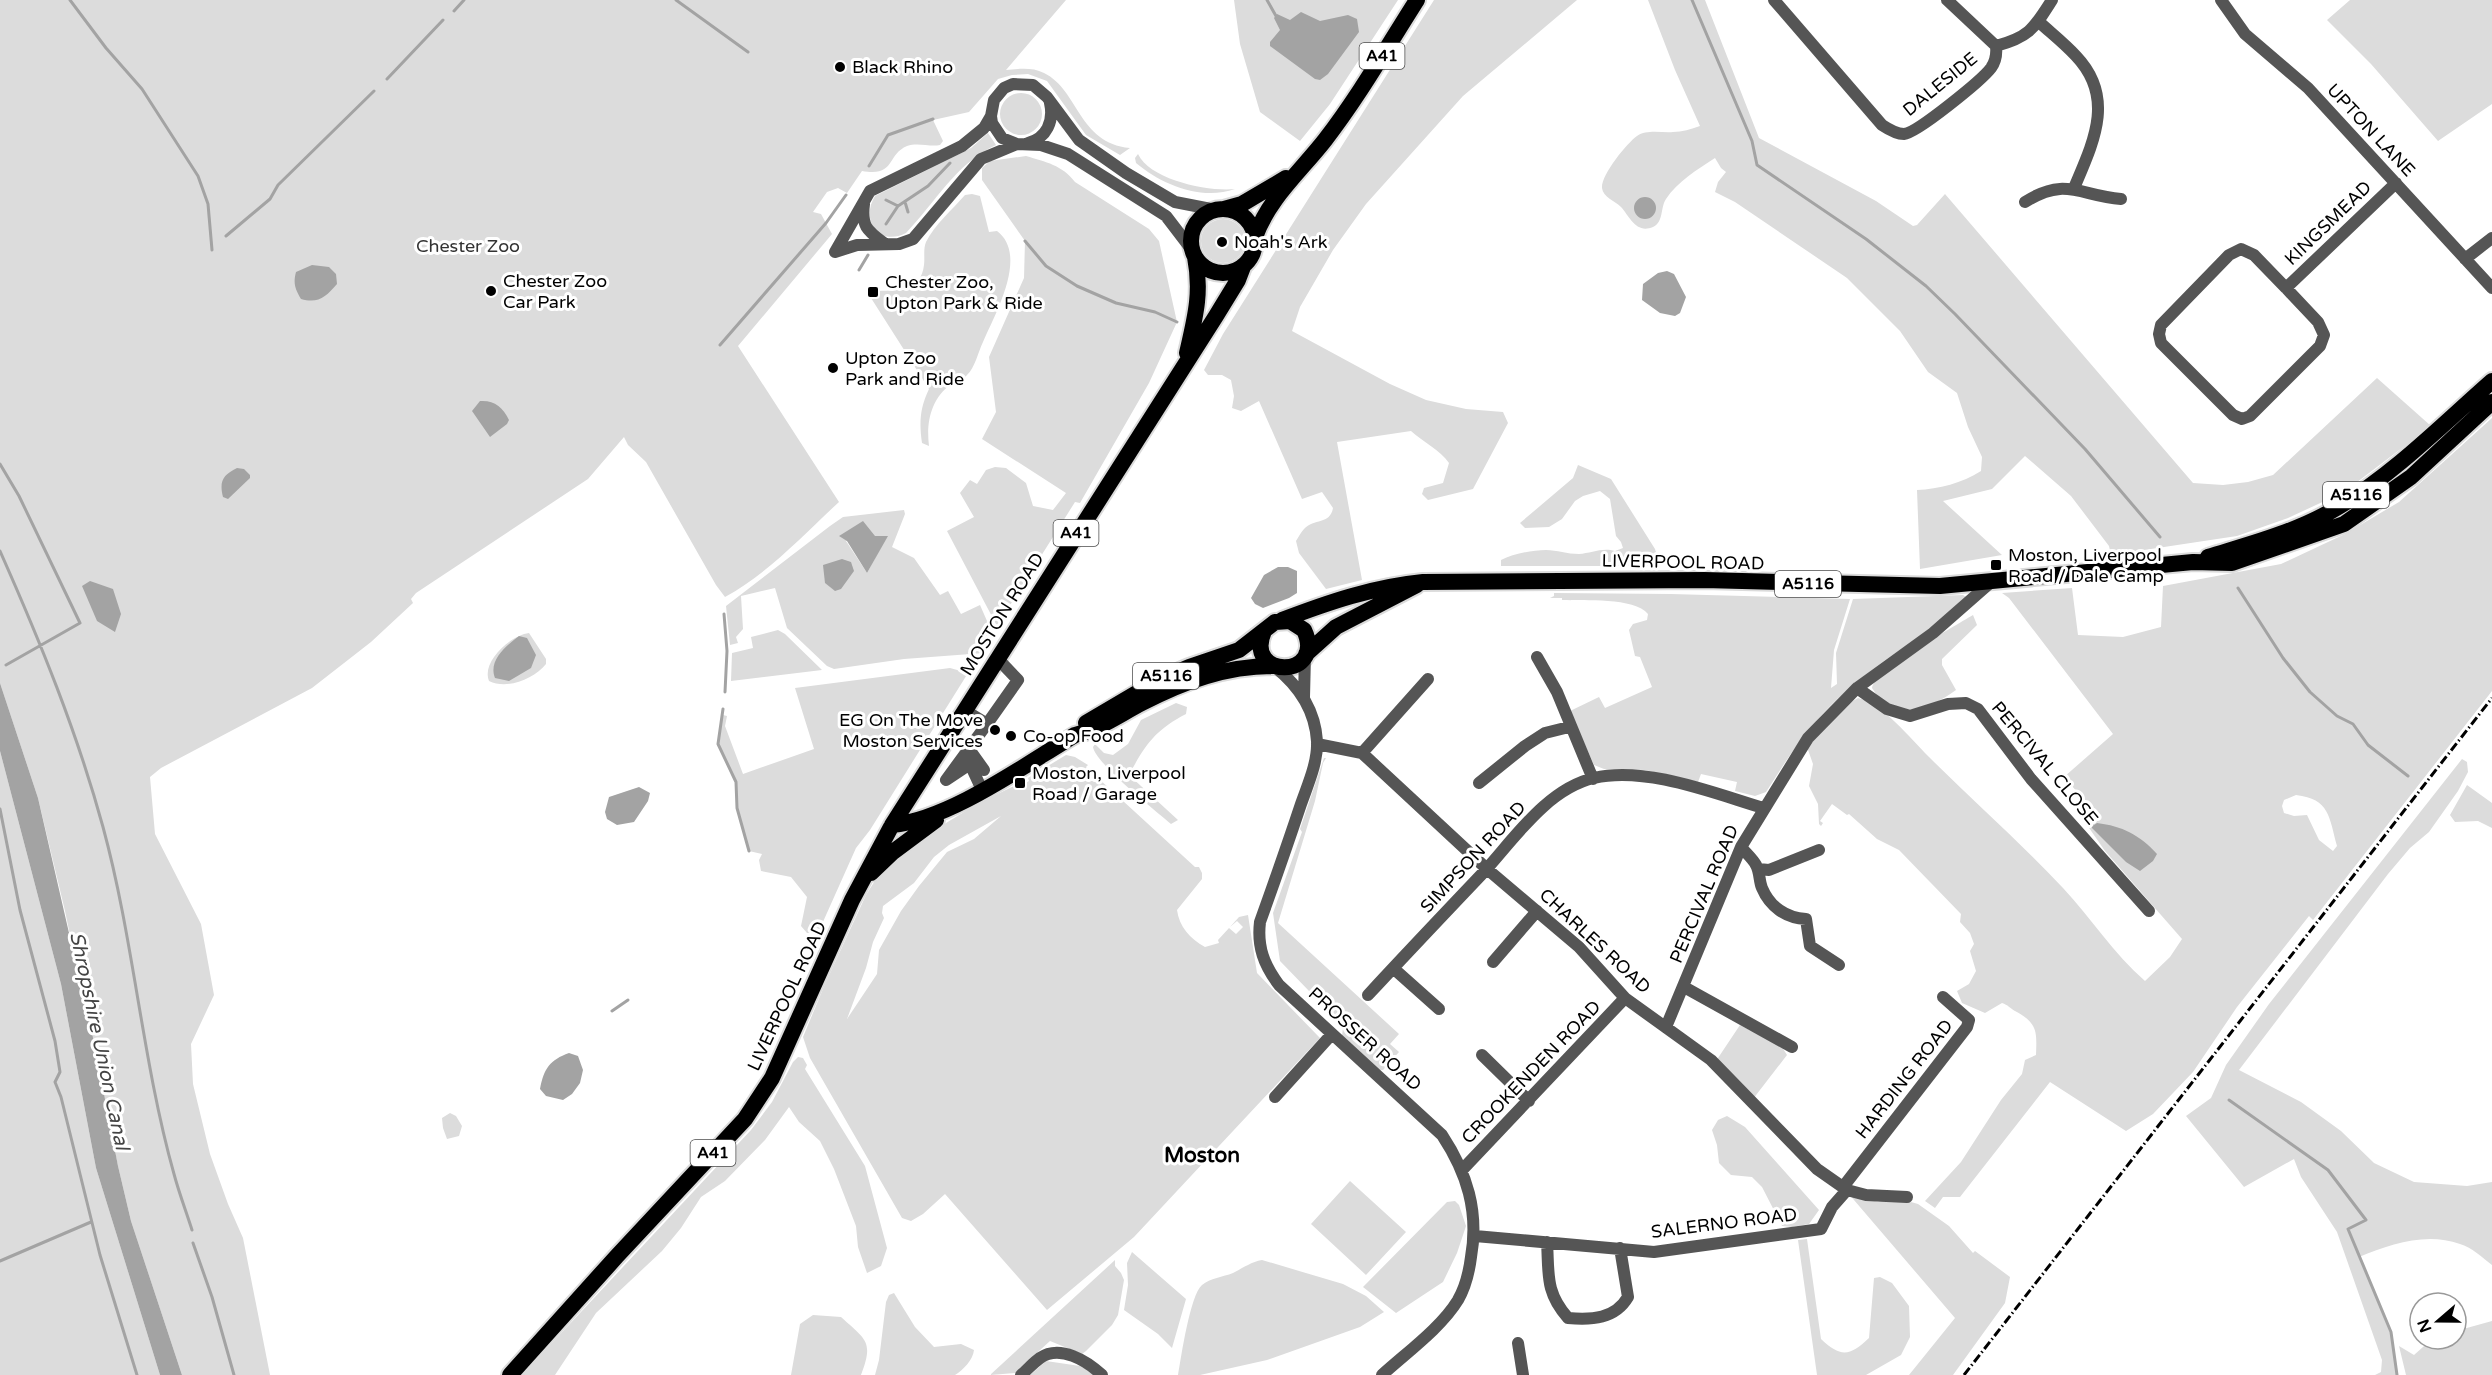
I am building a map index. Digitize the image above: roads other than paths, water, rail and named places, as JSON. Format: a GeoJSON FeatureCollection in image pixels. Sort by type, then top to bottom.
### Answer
{"type":"FeatureCollection","features":[{"type":"Feature","properties":{"kind":"highway","name":"A41"},"geometry":{"type":"LineString","coordinates":[[1255,237],[1260,222],[1271,204],[1346,111],[1417,0]]}},
{"type":"Feature","properties":{"kind":"highway","name":"A41"},"geometry":{"type":"LineString","coordinates":[[1220,209],[1242,204],[1300,169]]}},
{"type":"Feature","properties":{"kind":"highway"},"geometry":{"type":"LineString","coordinates":[[1220,209],[1236,212],[1245,218],[1252,227],[1255,237],[1252,254],[1243,267],[1235,271],[1219,273],[1204,267],[1193,253],[1191,240],[1197,223],[1204,215],[1220,209]]}},
{"type":"Feature","properties":{"kind":"highway","name":"MOSTON ROAD"},"geometry":{"type":"LineString","coordinates":[[1185,366],[1198,308],[1198,274],[1193,253]]}},
{"type":"Feature","properties":{"kind":"highway","name":"MOSTON ROAD"},"geometry":{"type":"LineString","coordinates":[[892,825],[1185,366],[1238,280],[1243,267]]}},
{"type":"Feature","properties":{"kind":"highway","name":"LIVERPOOL ROAD"},"geometry":{"type":"LineString","coordinates":[[2193,562],[2280,535],[2340,507],[2394,468],[2492,381]]}},
{"type":"Feature","properties":{"kind":"highway","name":"LIVERPOOL ROAD"},"geometry":{"type":"LineString","coordinates":[[1282,620],[1352,594],[1392,585],[1423,582],[1704,580],[1940,586],[2193,562],[2232,563],[2344,524],[2411,477],[2492,402]]}},
{"type":"Feature","properties":{"kind":"highway","name":"LIVERPOOL ROAD"},"geometry":{"type":"LineString","coordinates":[[1306,655],[1336,627],[1423,582]]}},
{"type":"Feature","properties":{"kind":"highway"},"geometry":{"type":"LineString","coordinates":[[1282,620],[1290,621],[1304,630],[1307,638],[1306,655]]}},
{"type":"Feature","properties":{"kind":"highway","name":"A5116"},"geometry":{"type":"LineString","coordinates":[[1075,735],[1087,721],[1144,688],[1188,667],[1239,650],[1269,626],[1282,620]]}},
{"type":"Feature","properties":{"kind":"highway"},"geometry":{"type":"LineString","coordinates":[[1264,631],[1260,647],[1267,661],[1275,666]]}},
{"type":"Feature","properties":{"kind":"highway","name":"A5116"},"geometry":{"type":"LineString","coordinates":[[892,825],[921,819],[964,800],[1075,735],[1094,730],[1142,703],[1192,680],[1231,669],[1275,666],[1289,668],[1306,655]]}},
{"type":"Feature","properties":{"kind":"highway"},"geometry":{"type":"LineString","coordinates":[[857,890],[893,852],[964,800]]}},
{"type":"Feature","properties":{"kind":"highway","name":"LIVERPOOL ROAD"},"geometry":{"type":"LineString","coordinates":[[510,1375],[745,1119],[772,1078],[857,890],[892,825]]}},
{"type":"Feature","properties":{"kind":"street","name":"DALESIDE"},"geometry":{"type":"LineString","coordinates":[[1774,0],[1882,125],[1894,132],[1904,134],[1914,130],[1985,75],[1997,56],[1996,46],[1947,0]]}},
{"type":"Feature","properties":{"kind":"street"},"geometry":{"type":"LineString","coordinates":[[1996,46],[2015,41],[2034,29],[2052,0]]}},
{"type":"Feature","properties":{"kind":"street","name":"UPTON LANE"},"geometry":{"type":"LineString","coordinates":[[2221,0],[2245,34],[2295,74],[2492,288]]}},
{"type":"Feature","properties":{"kind":"street"},"geometry":{"type":"LineString","coordinates":[[2038,21],[2077,57],[2088,72],[2097,95],[2098,125],[2074,188]]}},
{"type":"Feature","properties":{"kind":"street"},"geometry":{"type":"LineString","coordinates":[[1047,97],[1052,112],[1050,125],[1040,138],[981,159],[913,239],[899,244],[857,245],[835,252],[870,191],[962,146],[984,128],[991,116],[992,105],[997,95],[1013,84],[1033,85],[1047,97],[1079,140],[1126,173],[1175,202],[1220,209]]}},
{"type":"Feature","properties":{"kind":"street"},"geometry":{"type":"LineString","coordinates":[[991,116],[998,134],[1009,142],[1041,145],[1068,154],[1166,216],[1193,253]]}},
{"type":"Feature","properties":{"kind":"street","name":"KINGSMEAD"},"geometry":{"type":"LineString","coordinates":[[2286,288],[2396,183]]}},
{"type":"Feature","properties":{"kind":"street"},"geometry":{"type":"LineString","coordinates":[[2025,202],[2049,190],[2074,188],[2108,198],[2121,199]]}},
{"type":"Feature","properties":{"kind":"street"},"geometry":{"type":"LineString","coordinates":[[864,198],[864,224],[868,231],[885,244]]}},
{"type":"Feature","properties":{"kind":"street"},"geometry":{"type":"LineString","coordinates":[[2465,259],[2492,238]]}},
{"type":"Feature","properties":{"kind":"street","name":"KINGSMEAD"},"geometry":{"type":"LineString","coordinates":[[2241,249],[2254,255],[2286,288],[2318,322],[2324,335],[2320,346],[2250,416],[2242,419],[2233,415],[2162,343],[2159,334],[2161,325],[2229,255],[2241,249]]}},
{"type":"Feature","properties":{"kind":"street","name":"PERCIVAL ROAD"},"geometry":{"type":"LineString","coordinates":[[1666,1027],[1741,847],[1808,738],[1857,688],[1933,633],[1990,583]]}},
{"type":"Feature","properties":{"kind":"street","name":"PROSSER ROAD"},"geometry":{"type":"LineString","coordinates":[[1304,698],[1306,655]]}},
{"type":"Feature","properties":{"kind":"street"},"geometry":{"type":"LineString","coordinates":[[1537,657],[1557,692],[1569,727],[1593,778]]}},
{"type":"Feature","properties":{"kind":"street"},"geometry":{"type":"LineString","coordinates":[[982,790],[970,764],[946,780],[1018,680],[997,658]]}},
{"type":"Feature","properties":{"kind":"street","name":"PROSSER ROAD"},"geometry":{"type":"LineString","coordinates":[[1275,666],[1293,683],[1304,698],[1312,718],[1317,744],[1311,773],[1260,922],[1258,938],[1268,969],[1279,985],[1442,1135],[1456,1156],[1469,1186],[1474,1212],[1475,1236],[1468,1280],[1457,1302],[1441,1322],[1382,1375]]}},
{"type":"Feature","properties":{"kind":"street"},"geometry":{"type":"LineString","coordinates":[[1317,744],[1362,753],[1428,679]]}},
{"type":"Feature","properties":{"kind":"street","name":"PERCIVAL CLOSE"},"geometry":{"type":"LineString","coordinates":[[1857,688],[1887,709],[1910,716],[1948,704],[1966,703],[1978,710],[2031,779],[2149,911]]}},
{"type":"Feature","properties":{"kind":"street"},"geometry":{"type":"LineString","coordinates":[[964,710],[987,724]]}},
{"type":"Feature","properties":{"kind":"street"},"geometry":{"type":"LineString","coordinates":[[1479,783],[1545,733],[1569,727]]}},
{"type":"Feature","properties":{"kind":"street"},"geometry":{"type":"LineString","coordinates":[[948,736],[969,749],[984,770]]}},
{"type":"Feature","properties":{"kind":"street","name":"CHARLES ROAD"},"geometry":{"type":"LineString","coordinates":[[1362,753],[1487,869],[1579,947],[1625,998],[1711,1060],[1817,1169],[1845,1189],[1866,1195],[1907,1197]]}},
{"type":"Feature","properties":{"kind":"street","name":"SIMPSON ROAD"},"geometry":{"type":"LineString","coordinates":[[1368,995],[1487,869],[1526,822],[1558,796],[1593,778],[1630,776],[1665,780],[1763,808]]}},
{"type":"Feature","properties":{"kind":"street"},"geometry":{"type":"LineString","coordinates":[[1741,847],[1758,869],[1762,887],[1769,900],[1785,915],[1806,919],[1810,945],[1839,965]]}},
{"type":"Feature","properties":{"kind":"street"},"geometry":{"type":"LineString","coordinates":[[1758,869],[1769,870],[1819,850]]}},
{"type":"Feature","properties":{"kind":"street"},"geometry":{"type":"LineString","coordinates":[[1794,918],[1803,908]]}},
{"type":"Feature","properties":{"kind":"street"},"geometry":{"type":"LineString","coordinates":[[1493,962],[1537,911]]}},
{"type":"Feature","properties":{"kind":"street"},"geometry":{"type":"LineString","coordinates":[[1393,968],[1439,1009]]}},
{"type":"Feature","properties":{"kind":"street"},"geometry":{"type":"LineString","coordinates":[[1684,987],[1792,1047]]}},
{"type":"Feature","properties":{"kind":"street","name":"HARDING ROAD"},"geometry":{"type":"LineString","coordinates":[[1845,1189],[1967,1027],[1969,1020],[1943,997]]}},
{"type":"Feature","properties":{"kind":"street","name":"CROOKENDEN ROAD"},"geometry":{"type":"LineString","coordinates":[[1462,1170],[1625,998]]}},
{"type":"Feature","properties":{"kind":"street"},"geometry":{"type":"LineString","coordinates":[[1275,1097],[1332,1034]]}},
{"type":"Feature","properties":{"kind":"street"},"geometry":{"type":"LineString","coordinates":[[1482,1055],[1529,1101]]}},
{"type":"Feature","properties":{"kind":"street","name":"SALERNO ROAD"},"geometry":{"type":"LineString","coordinates":[[1475,1236],[1654,1252],[1821,1229],[1832,1207],[1845,1189]]}},
{"type":"Feature","properties":{"kind":"street"},"geometry":{"type":"LineString","coordinates":[[1547,1242],[1551,1292],[1558,1306],[1568,1318],[1584,1320],[1615,1313],[1628,1297],[1620,1248]]}},
{"type":"Feature","properties":{"kind":"street"},"geometry":{"type":"LineString","coordinates":[[1518,1343],[1522,1375]]}},
{"type":"Feature","properties":{"kind":"street"},"geometry":{"type":"LineString","coordinates":[[1022,1375],[1041,1357],[1052,1353],[1080,1358],[1102,1375]]}},
{"type":"Feature","properties":{"kind":"waterway"},"geometry":{"type":"LineString","coordinates":[[70,0],[106,48],[142,89],[198,176],[208,204],[212,250]]}},
{"type":"Feature","properties":{"kind":"waterway"},"geometry":{"type":"LineString","coordinates":[[454,11],[464,0]]}},
{"type":"Feature","properties":{"kind":"waterway"},"geometry":{"type":"LineString","coordinates":[[676,0],[748,52]]}},
{"type":"Feature","properties":{"kind":"waterway"},"geometry":{"type":"LineString","coordinates":[[1267,0],[1276,16]]}},
{"type":"Feature","properties":{"kind":"waterway"},"geometry":{"type":"LineString","coordinates":[[1692,0],[1752,141],[1757,165],[1866,239],[1926,286],[2085,449],[2160,537]]}},
{"type":"Feature","properties":{"kind":"waterway"},"geometry":{"type":"LineString","coordinates":[[387,79],[443,20]]}},
{"type":"Feature","properties":{"kind":"waterway"},"geometry":{"type":"LineString","coordinates":[[226,236],[270,199],[278,185],[374,91]]}},
{"type":"Feature","properties":{"kind":"waterway"},"geometry":{"type":"LineString","coordinates":[[869,166],[888,135],[933,119]]}},
{"type":"Feature","properties":{"kind":"waterway"},"geometry":{"type":"LineString","coordinates":[[886,224],[898,206],[928,186],[950,163]]}},
{"type":"Feature","properties":{"kind":"waterway"},"geometry":{"type":"LineString","coordinates":[[720,345],[826,223],[846,195]]}},
{"type":"Feature","properties":{"kind":"waterway"},"geometry":{"type":"LineString","coordinates":[[886,200],[898,206]]}},
{"type":"Feature","properties":{"kind":"waterway"},"geometry":{"type":"LineString","coordinates":[[905,202],[908,212]]}},
{"type":"Feature","properties":{"kind":"waterway"},"geometry":{"type":"LineString","coordinates":[[1025,241],[1046,266],[1077,286],[1116,303],[1155,312],[1177,322]]}},
{"type":"Feature","properties":{"kind":"waterway"},"geometry":{"type":"LineString","coordinates":[[859,270],[868,255]]}},
{"type":"Feature","properties":{"kind":"waterway"},"geometry":{"type":"LineString","coordinates":[[0,464],[19,496],[80,623],[6,665]]}},
{"type":"Feature","properties":{"kind":"waterway"},"geometry":{"type":"LineString","coordinates":[[0,551],[57,687],[82,756],[103,827],[123,913],[163,1131],[192,1230]]}},
{"type":"Feature","properties":{"kind":"waterway"},"geometry":{"type":"LineString","coordinates":[[2238,588],[2283,658],[2310,692],[2337,716],[2353,724],[2368,745],[2408,776]]}},
{"type":"Feature","properties":{"kind":"waterway"},"geometry":{"type":"LineString","coordinates":[[724,614],[727,651],[725,692]]}},
{"type":"Feature","properties":{"kind":"waterway"},"geometry":{"type":"LineString","coordinates":[[723,709],[718,744],[736,782],[737,808],[749,851]]}},
{"type":"Feature","properties":{"kind":"waterway"},"geometry":{"type":"LineString","coordinates":[[0,809],[20,910],[55,1041],[60,1072],[55,1082],[61,1097],[100,1255],[137,1375]]}},
{"type":"Feature","properties":{"kind":"waterway"},"geometry":{"type":"LineString","coordinates":[[612,1011],[628,1000]]}},
{"type":"Feature","properties":{"kind":"waterway"},"geometry":{"type":"LineString","coordinates":[[2229,1100],[2328,1170],[2366,1220],[2348,1229],[2391,1332],[2397,1375]]}},
{"type":"Feature","properties":{"kind":"waterway"},"geometry":{"type":"LineString","coordinates":[[0,1261],[91,1222]]}},
{"type":"Feature","properties":{"kind":"waterway"},"geometry":{"type":"LineString","coordinates":[[193,1243],[212,1297],[234,1375]]}},
{"type":"Feature","properties":{"kind":"railway"},"geometry":{"type":"LineString","coordinates":[[1964,1375],[2492,698]]}},
{"type":"Feature","properties":{"kind":"place","name":"Black Rhino"},"geometry":{"type":"Point","coordinates":[840,67]}},
{"type":"Feature","properties":{"kind":"place","name":"Noah's Ark"},"geometry":{"type":"Point","coordinates":[1222,242]}},
{"type":"Feature","properties":{"kind":"place","name":"Chester Zoo Car Park"},"geometry":{"type":"Point","coordinates":[491,291]}},
{"type":"Feature","properties":{"kind":"place","name":"Chester Zoo, Upton Park & Ride"},"geometry":{"type":"Point","coordinates":[873,292]}},
{"type":"Feature","properties":{"kind":"place","name":"Upton Zoo Park and Ride"},"geometry":{"type":"Point","coordinates":[833,368]}},
{"type":"Feature","properties":{"kind":"place","name":"Moston, Liverpool Road / Dale Camp"},"geometry":{"type":"Point","coordinates":[1996,565]}},
{"type":"Feature","properties":{"kind":"place","name":"EG On The Move Moston Services"},"geometry":{"type":"Point","coordinates":[995,730]}},
{"type":"Feature","properties":{"kind":"place","name":"Co-op Food"},"geometry":{"type":"Point","coordinates":[1011,736]}},
{"type":"Feature","properties":{"kind":"place","name":"Moston, Liverpool Road / Garage"},"geometry":{"type":"Point","coordinates":[1020,783]}},
{"type":"Feature","properties":{"kind":"district","name":"Moston"},"geometry":{"type":"Point","coordinates":[1202,1155]}},
{"type":"Feature","properties":{"kind":"park label","name":"Chester Zoo"},"geometry":{"type":"Point","coordinates":[468,246]}},
{"type":"Feature","properties":{"kind":"water label","name":"Shropshire Union Canal"},"geometry":{"type":"Point","coordinates":[99,1041]}}]}
